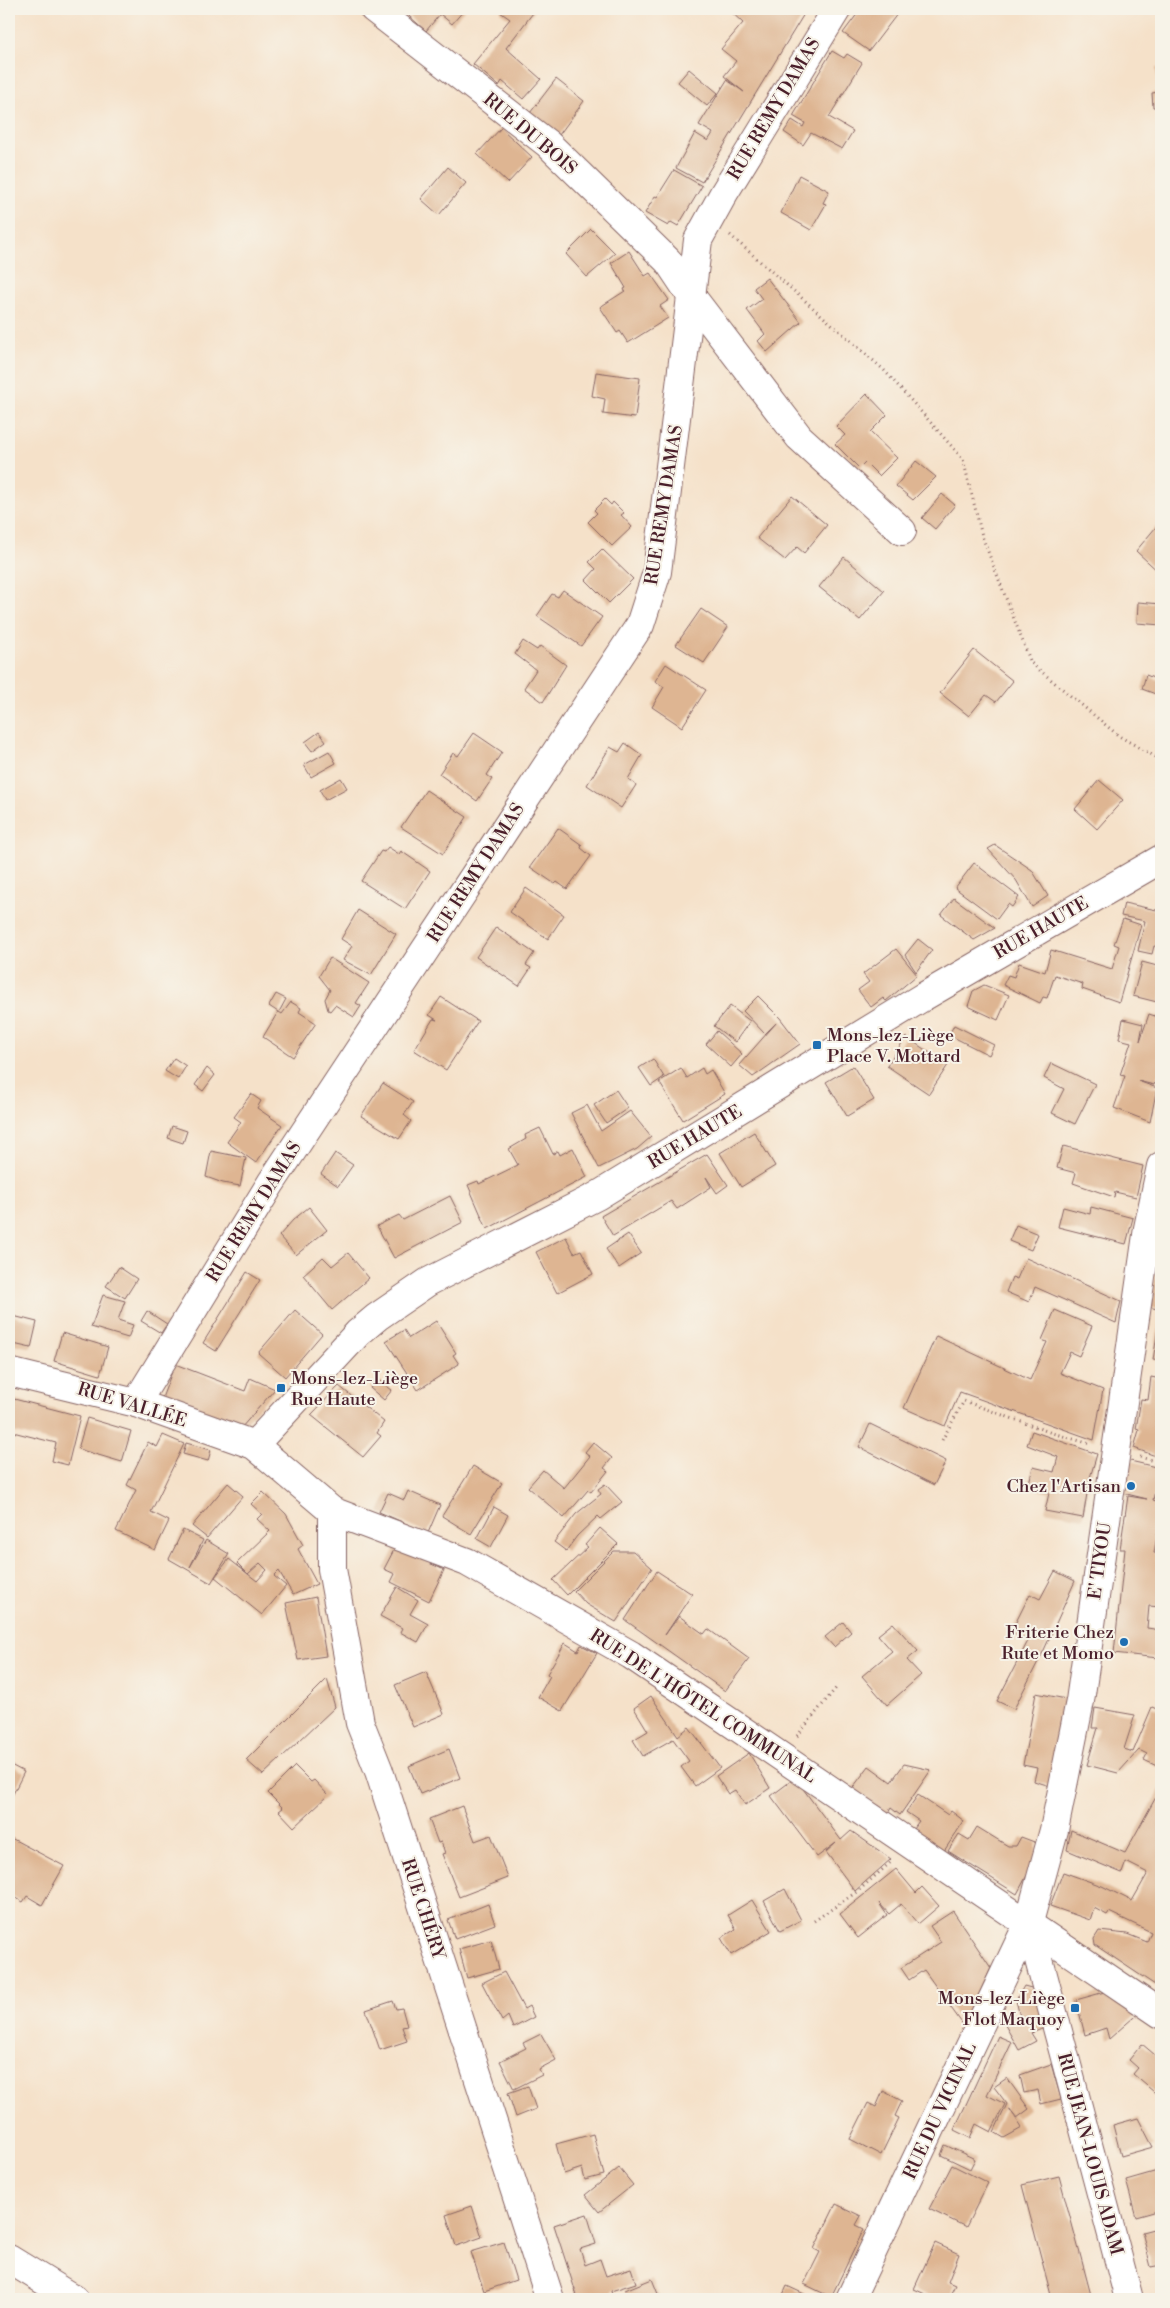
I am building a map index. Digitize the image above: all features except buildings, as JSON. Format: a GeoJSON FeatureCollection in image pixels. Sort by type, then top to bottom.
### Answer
{"type":"FeatureCollection","features":[{"type":"Feature","properties":{"kind":"street","name":"RUE DU BOIS"},"geometry":{"type":"LineString","coordinates":[[374,9],[548,144],[668,261],[692,297]]}},
{"type":"Feature","properties":{"kind":"street","name":"RUE REMY DAMAS"},"geometry":{"type":"LineString","coordinates":[[136,1403],[271,1183],[640,625],[657,572],[698,240],[824,27],[837,9]]}},
{"type":"Feature","properties":{"kind":"street"},"geometry":{"type":"LineString","coordinates":[[692,297],[799,437],[902,531]]}},
{"type":"Feature","properties":{"kind":"street","name":"RUE HAUTE"},"geometry":{"type":"LineString","coordinates":[[254,1445],[352,1339],[403,1298],[428,1282],[597,1196],[931,992],[1161,859]]}},
{"type":"Feature","properties":{"kind":"street","name":"E' TIYOU"},"geometry":{"type":"LineString","coordinates":[[1029,1922],[1054,1830],[1080,1701],[1148,1228],[1161,1166]]}},
{"type":"Feature","properties":{"kind":"street","name":"RUE VALLÉE"},"geometry":{"type":"LineString","coordinates":[[9,1372],[136,1403],[254,1445]]}},
{"type":"Feature","properties":{"kind":"street","name":"RUE DE L'HÔTEL COMMUNAL"},"geometry":{"type":"LineString","coordinates":[[254,1445],[332,1511],[467,1562],[631,1654],[910,1844],[1029,1922],[1161,2014]]}},
{"type":"Feature","properties":{"kind":"street","name":"RUE CHÉRY"},"geometry":{"type":"LineString","coordinates":[[332,1511],[332,1569],[360,1723],[378,1771],[550,2299]]}},
{"type":"Feature","properties":{"kind":"street","name":"RUE DU VICINAL"},"geometry":{"type":"LineString","coordinates":[[850,2299],[1029,1922]]}},
{"type":"Feature","properties":{"kind":"street","name":"RUE JEAN-LOUIS ADAM"},"geometry":{"type":"LineString","coordinates":[[1029,1922],[1128,2299]]}},
{"type":"Feature","properties":{"kind":"street"},"geometry":{"type":"LineString","coordinates":[[9,2260],[74,2299]]}},
{"type":"Feature","properties":{"kind":"path"},"geometry":{"type":"LineString","coordinates":[[711,218],[884,370],[963,459],[982,536],[1031,663],[1119,736],[1161,760]]}},
{"type":"Feature","properties":{"kind":"path"},"geometry":{"type":"LineString","coordinates":[[942,1440],[964,1400],[1052,1433],[1116,1450]]}},
{"type":"Feature","properties":{"kind":"path"},"geometry":{"type":"LineString","coordinates":[[780,1755],[836,1688]]}},
{"type":"Feature","properties":{"kind":"path"},"geometry":{"type":"LineString","coordinates":[[814,1921],[858,1891],[910,1844]]}},
{"type":"Feature","properties":{"kind":"place","name":"Mons-lez-Liège Place V. Mottard"},"geometry":{"type":"Point","coordinates":[817,1045]}},
{"type":"Feature","properties":{"kind":"place","name":"Mons-lez-Liège Rue Haute"},"geometry":{"type":"Point","coordinates":[281,1388]}},
{"type":"Feature","properties":{"kind":"place","name":"Chez l'Artisan"},"geometry":{"type":"Point","coordinates":[1131,1486]}},
{"type":"Feature","properties":{"kind":"place","name":"Friterie Chez Rute et Momo"},"geometry":{"type":"Point","coordinates":[1124,1642]}},
{"type":"Feature","properties":{"kind":"place","name":"Mons-lez-Liège Flot Maquoy"},"geometry":{"type":"Point","coordinates":[1075,2008]}}]}
